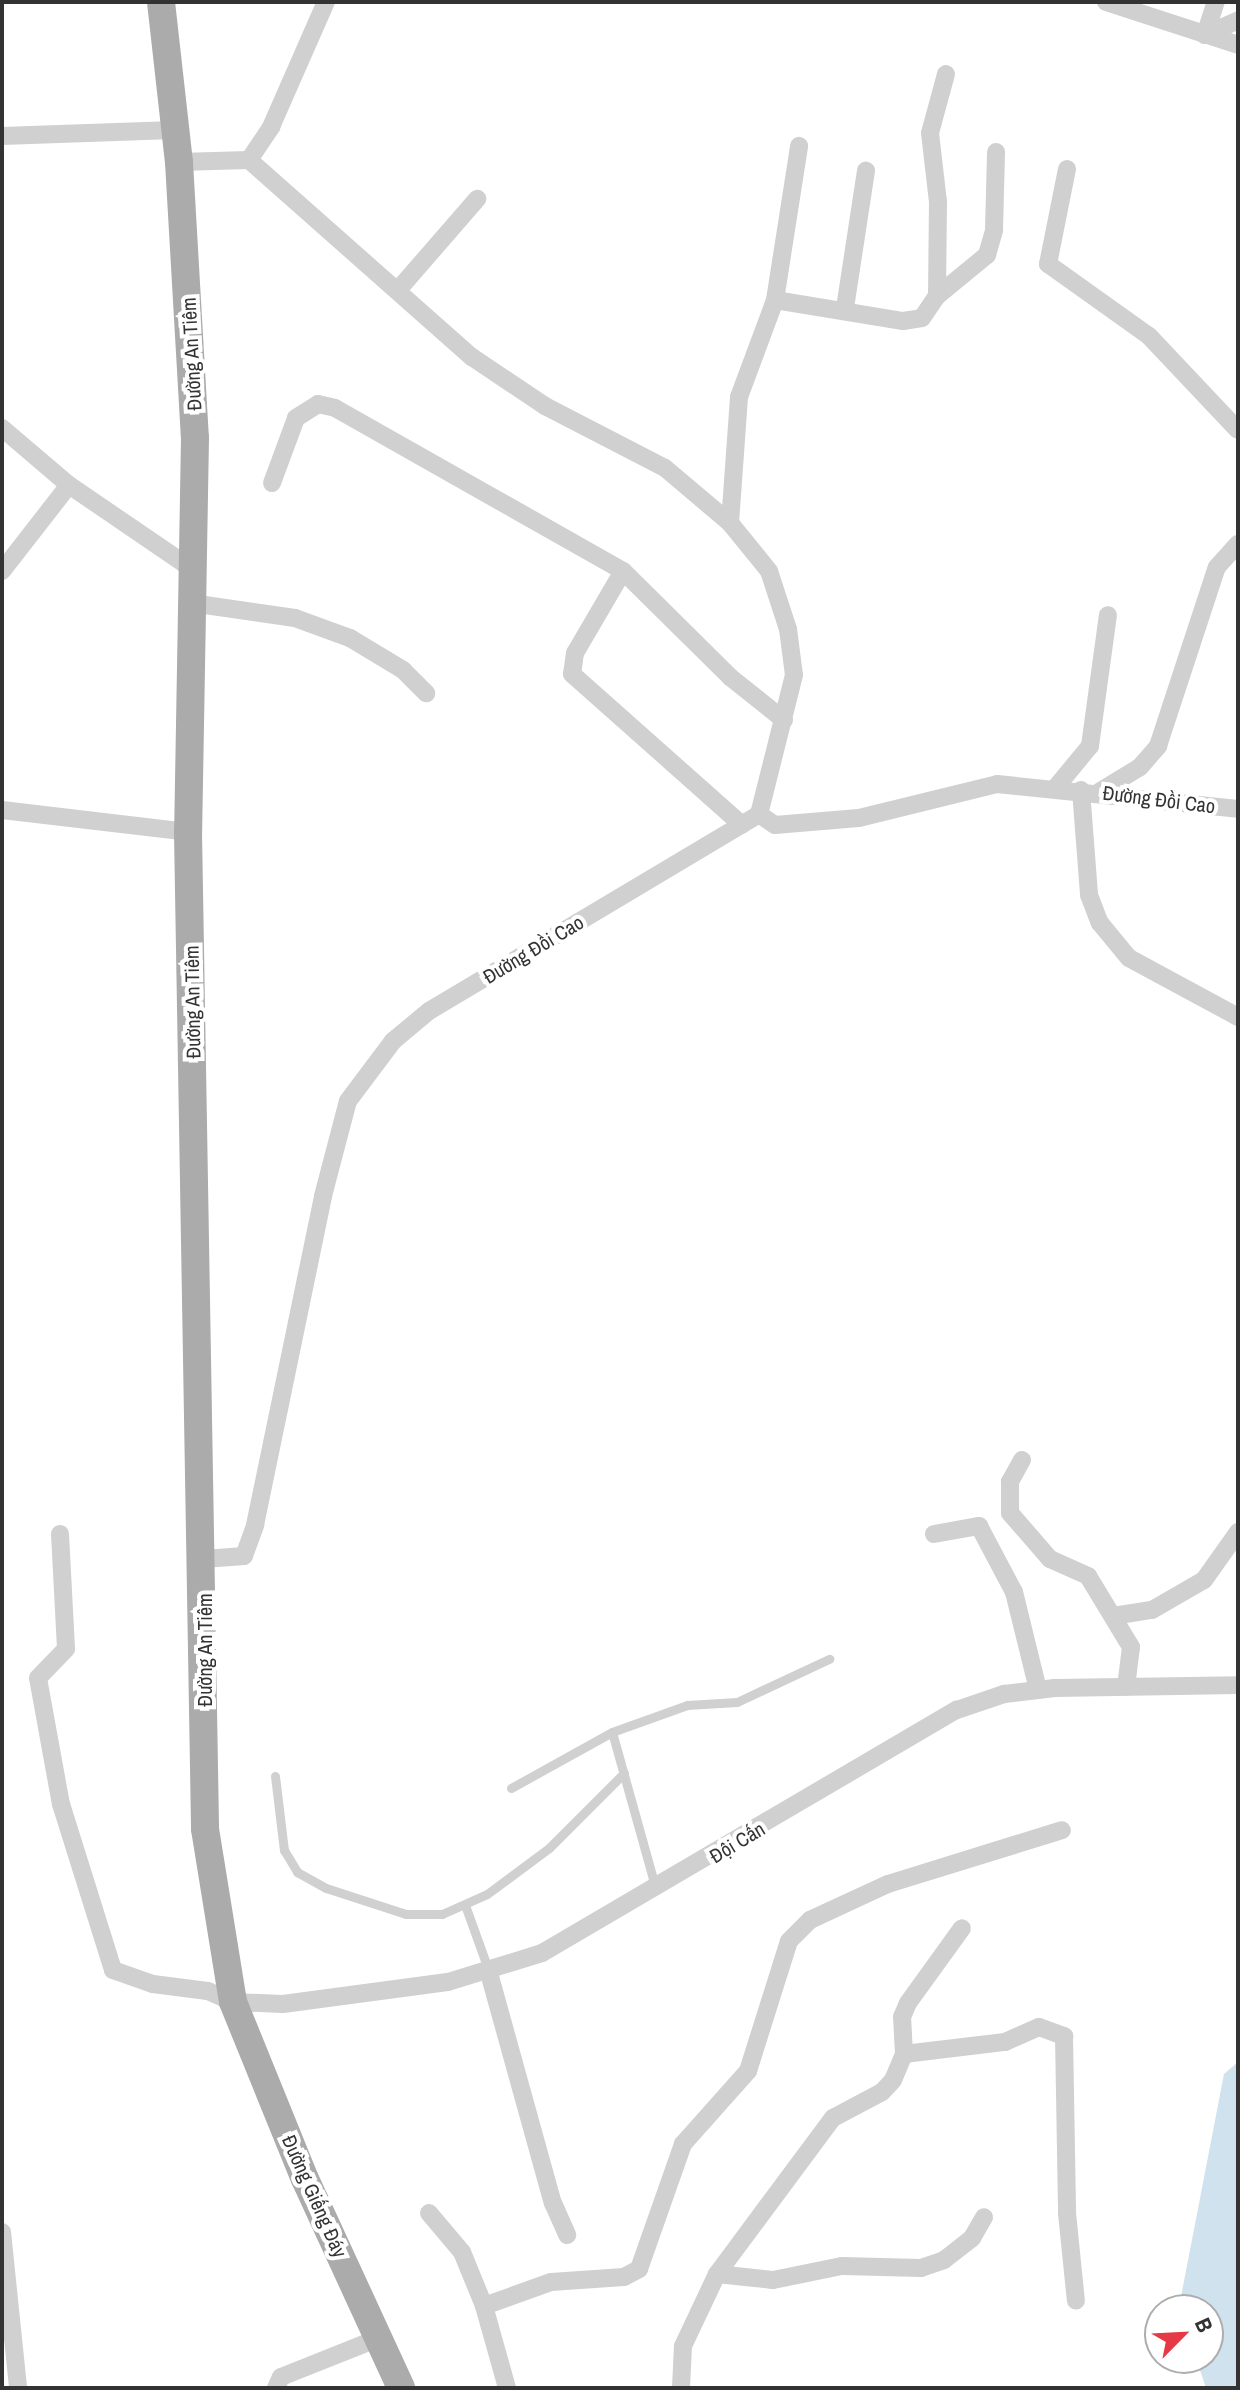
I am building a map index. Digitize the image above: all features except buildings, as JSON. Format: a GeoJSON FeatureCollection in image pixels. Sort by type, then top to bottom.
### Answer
{"type":"FeatureCollection","features":[{"type":"Feature","properties":{"kind":"main road","name":"Đường An Tiêm"},"geometry":{"type":"LineString","coordinates":[[161,2],[179,162],[195,438],[188,832],[204,1559],[205,1829],[233,2002]]}},
{"type":"Feature","properties":{"kind":"main road","name":"Đường Giếng Đáy"},"geometry":{"type":"LineString","coordinates":[[233,2002],[305,2179],[401,2388]]}},
{"type":"Feature","properties":{"kind":"street"},"geometry":{"type":"LineString","coordinates":[[249,160],[271,127],[326,2]]}},
{"type":"Feature","properties":{"kind":"street"},"geometry":{"type":"LineString","coordinates":[[1106,2],[1238,45]]}},
{"type":"Feature","properties":{"kind":"street"},"geometry":{"type":"LineString","coordinates":[[1205,35],[1216,2]]}},
{"type":"Feature","properties":{"kind":"street"},"geometry":{"type":"LineString","coordinates":[[1205,35],[1238,20]]}},
{"type":"Feature","properties":{"kind":"street"},"geometry":{"type":"LineString","coordinates":[[937,296],[938,202],[930,133],[946,74]]}},
{"type":"Feature","properties":{"kind":"street"},"geometry":{"type":"LineString","coordinates":[[2,136],[174,130]]}},
{"type":"Feature","properties":{"kind":"street"},"geometry":{"type":"LineString","coordinates":[[730,523],[739,397],[775,300],[799,146]]}},
{"type":"Feature","properties":{"kind":"street"},"geometry":{"type":"LineString","coordinates":[[775,300],[913,320],[929,311],[937,296],[987,255],[994,230],[996,152]]}},
{"type":"Feature","properties":{"kind":"street"},"geometry":{"type":"LineString","coordinates":[[179,162],[249,160],[472,357],[545,406],[665,468],[730,523],[769,571],[788,629],[794,675],[759,814]]}},
{"type":"Feature","properties":{"kind":"street"},"geometry":{"type":"LineString","coordinates":[[1067,169],[1048,264],[1149,336],[1236,424]]}},
{"type":"Feature","properties":{"kind":"street"},"geometry":{"type":"LineString","coordinates":[[845,308],[866,171]]}},
{"type":"Feature","properties":{"kind":"street"},"geometry":{"type":"LineString","coordinates":[[398,290],[477,199]]}},
{"type":"Feature","properties":{"kind":"street"},"geometry":{"type":"LineString","coordinates":[[272,483],[296,418],[310,406],[326,404],[623,571],[730,677],[784,720]]}},
{"type":"Feature","properties":{"kind":"street"},"geometry":{"type":"LineString","coordinates":[[2,428],[69,485],[192,569]]}},
{"type":"Feature","properties":{"kind":"street"},"geometry":{"type":"LineString","coordinates":[[2,571],[69,485]]}},
{"type":"Feature","properties":{"kind":"street"},"geometry":{"type":"LineString","coordinates":[[1238,544],[1217,567],[1158,746],[1140,767],[1090,791],[1089,895],[1100,923],[1129,958],[1238,1017]]}},
{"type":"Feature","properties":{"kind":"street"},"geometry":{"type":"LineString","coordinates":[[623,571],[575,653],[572,674],[742,825]]}},
{"type":"Feature","properties":{"kind":"street"},"geometry":{"type":"LineString","coordinates":[[191,603],[295,618],[350,638],[403,670],[426,693]]}},
{"type":"Feature","properties":{"kind":"street"},"geometry":{"type":"LineString","coordinates":[[1057,786],[1090,746],[1108,615]]}},
{"type":"Feature","properties":{"kind":"street","name":"Đường Đồi Cao"},"geometry":{"type":"LineString","coordinates":[[204,1559],[244,1556],[255,1525],[323,1196],[340,1125],[357,1082],[393,1041],[429,1011],[759,814],[775,825],[859,818],[997,784],[1057,786],[1238,809]]}},
{"type":"Feature","properties":{"kind":"street"},"geometry":{"type":"LineString","coordinates":[[2,810],[188,832]]}},
{"type":"Feature","properties":{"kind":"street"},"geometry":{"type":"LineString","coordinates":[[1022,1460],[1010,1482],[1010,1513],[1050,1559],[1088,1576],[1131,1647],[1126,1687]]}},
{"type":"Feature","properties":{"kind":"street"},"geometry":{"type":"LineString","coordinates":[[934,1534],[979,1526],[1014,1592],[1038,1690]]}},
{"type":"Feature","properties":{"kind":"street"},"geometry":{"type":"LineString","coordinates":[[1113,1616],[1152,1610],[1204,1580],[1238,1532]]}},
{"type":"Feature","properties":{"kind":"street","name":"Đội Cấn"},"geometry":{"type":"LineString","coordinates":[[60,1534],[66,1649],[38,1678],[61,1804],[113,1970],[153,1984],[208,1991],[233,2002],[283,2004],[489,1973],[542,1953],[656,1890],[957,1710],[1004,1694],[1038,1690],[1238,1685]]}},
{"type":"Feature","properties":{"kind":"street"},"geometry":{"type":"LineString","coordinates":[[484,2306],[551,2282],[624,2277],[639,2269],[683,2144],[748,2071],[789,1941],[810,1920],[888,1884],[1062,1830]]}},
{"type":"Feature","properties":{"kind":"street"},"geometry":{"type":"LineString","coordinates":[[681,2388],[683,2346],[717,2274],[833,2118],[882,2092],[904,2054],[902,2017],[908,2003],[962,1928]]}},
{"type":"Feature","properties":{"kind":"street"},"geometry":{"type":"LineString","coordinates":[[489,1973],[553,2203],[567,2235]]}},
{"type":"Feature","properties":{"kind":"street"},"geometry":{"type":"LineString","coordinates":[[904,2054],[1005,2042],[1039,2027],[1064,2036],[1067,2213],[1076,2301]]}},
{"type":"Feature","properties":{"kind":"street"},"geometry":{"type":"LineString","coordinates":[[429,2213],[462,2252],[484,2306],[507,2388]]}},
{"type":"Feature","properties":{"kind":"street"},"geometry":{"type":"LineString","coordinates":[[717,2274],[773,2280],[842,2266],[921,2268],[944,2260],[972,2238],[984,2217]]}},
{"type":"Feature","properties":{"kind":"street"},"geometry":{"type":"LineString","coordinates":[[2,2232],[7,2323],[18,2388]]}},
{"type":"Feature","properties":{"kind":"street"},"geometry":{"type":"LineString","coordinates":[[276,2388],[281,2377],[379,2338]]}},
{"type":"Feature","properties":{"kind":"lane"},"geometry":{"type":"LineString","coordinates":[[511,1788],[612,1732],[687,1705],[737,1702],[829,1659]]}},
{"type":"Feature","properties":{"kind":"lane"},"geometry":{"type":"LineString","coordinates":[[612,1732],[656,1890]]}},
{"type":"Feature","properties":{"kind":"lane"},"geometry":{"type":"LineString","coordinates":[[275,1776],[284,1850],[297,1872],[326,1888],[406,1914],[442,1914],[465,1905],[549,1848],[624,1773]]}},
{"type":"Feature","properties":{"kind":"lane"},"geometry":{"type":"LineString","coordinates":[[465,1905],[489,1973]]}},
{"type":"Feature","properties":{"kind":"water"},"geometry":{"type":"Polygon","coordinates":[[[1238,2062],[1238,2388],[1206,2388],[1201,2374],[1224,2374],[1224,2294],[1182,2294],[1224,2074],[1238,2062]]]}}]}
